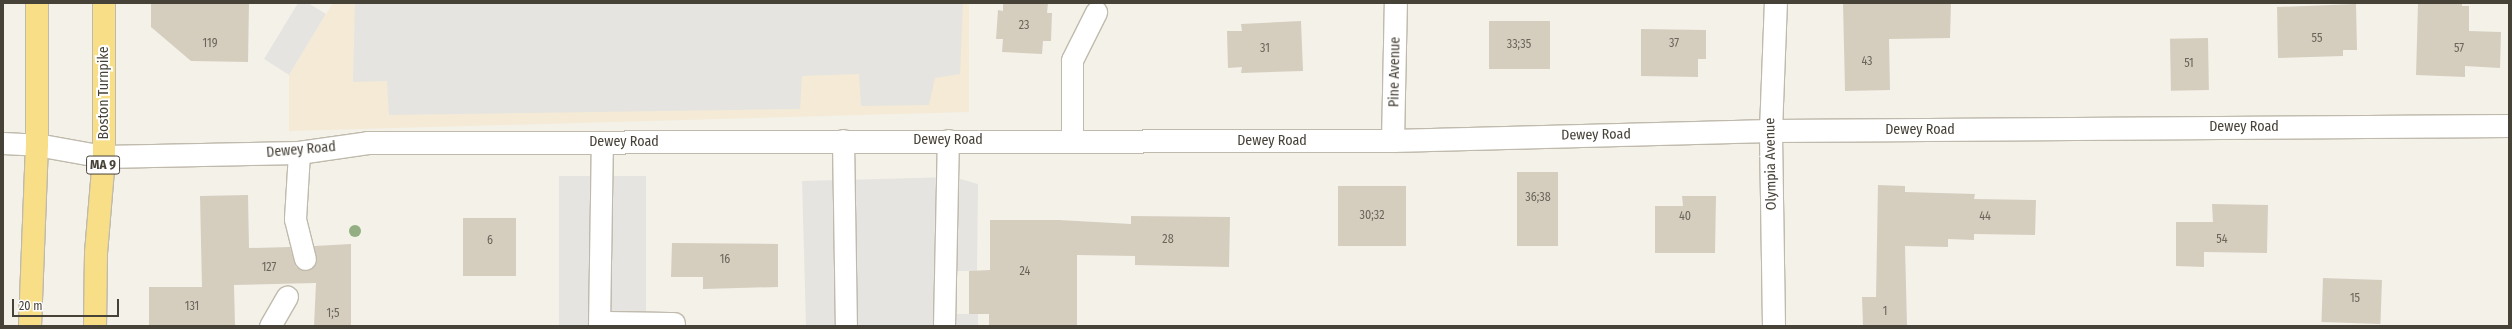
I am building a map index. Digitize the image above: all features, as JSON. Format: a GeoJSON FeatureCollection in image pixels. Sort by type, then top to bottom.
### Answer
{"type":"FeatureCollection","features":[{"type":"Feature","properties":{"kind":"highway"},"geometry":{"type":"LineString","coordinates":[[30,326],[37,145],[37,3]]}},
{"type":"Feature","properties":{"kind":"highway","name":"Boston Turnpike"},"geometry":{"type":"LineString","coordinates":[[96,326],[96,253],[104,157],[104,3]]}},
{"type":"Feature","properties":{"kind":"street","name":"Pine Avenue"},"geometry":{"type":"LineString","coordinates":[[1393,141],[1396,3]]}},
{"type":"Feature","properties":{"kind":"street","name":"Olympia Avenue"},"geometry":{"type":"LineString","coordinates":[[1774,326],[1770,131],[1776,3]]}},
{"type":"Feature","properties":{"kind":"street","name":"Dewey Road"},"geometry":{"type":"LineString","coordinates":[[37,145],[104,157],[299,153],[368,143],[843,140],[1393,141],[1770,131],[2509,126]]}},
{"type":"Feature","properties":{"kind":"lane"},"geometry":{"type":"LineString","coordinates":[[1072,140],[1072,60],[1096,12]]}},
{"type":"Feature","properties":{"kind":"lane"},"geometry":{"type":"LineString","coordinates":[[843,140],[846,326]]}},
{"type":"Feature","properties":{"kind":"lane"},"geometry":{"type":"LineString","coordinates":[[944,326],[948,140]]}},
{"type":"Feature","properties":{"kind":"lane"},"geometry":{"type":"LineString","coordinates":[[602,142],[600,324],[674,323]]}},
{"type":"Feature","properties":{"kind":"lane"},"geometry":{"type":"LineString","coordinates":[[3,143],[37,145]]}},
{"type":"Feature","properties":{"kind":"lane"},"geometry":{"type":"LineString","coordinates":[[299,153],[296,219],[305,259]]}},
{"type":"Feature","properties":{"kind":"lane"},"geometry":{"type":"LineString","coordinates":[[270,326],[288,297]]}},
{"type":"Feature","properties":{"kind":"shaded area"},"geometry":{"type":"Polygon","coordinates":[[[298,3],[308,3],[326,14],[289,75],[264,59],[298,3]]]}},
{"type":"Feature","properties":{"kind":"shaded area"},"geometry":{"type":"Polygon","coordinates":[[[333,3],[969,3],[969,112],[289,131],[289,75],[333,3]]]}},
{"type":"Feature","properties":{"kind":"shaded area"},"geometry":{"type":"Polygon","coordinates":[[[355,3],[963,3],[960,74],[935,78],[929,105],[861,106],[859,74],[802,76],[800,109],[389,115],[387,81],[353,82],[355,3]]]}},
{"type":"Feature","properties":{"kind":"shaded area"},"geometry":{"type":"Polygon","coordinates":[[[559,176],[646,176],[646,326],[559,326],[559,176]]]}},
{"type":"Feature","properties":{"kind":"shaded area"},"geometry":{"type":"Polygon","coordinates":[[[953,177],[978,184],[977,271],[955,271],[955,314],[978,314],[978,326],[806,326],[802,181],[953,177]]]}},
{"type":"Feature","properties":{"kind":"building"},"geometry":{"type":"Polygon","coordinates":[[[151,3],[249,3],[248,62],[191,61],[151,27],[151,3]]]}},
{"type":"Feature","properties":{"kind":"building"},"geometry":{"type":"Polygon","coordinates":[[[1003,3],[1048,3],[1047,13],[1052,13],[1051,41],[1043,41],[1042,54],[1002,52],[1003,39],[996,39],[998,10],[1003,11],[1003,3]]]}},
{"type":"Feature","properties":{"kind":"building"},"geometry":{"type":"Polygon","coordinates":[[[1843,3],[1951,3],[1950,38],[1889,39],[1890,90],[1845,91],[1843,3]]]}},
{"type":"Feature","properties":{"kind":"building"},"geometry":{"type":"Polygon","coordinates":[[[2418,3],[2462,3],[2462,6],[2469,6],[2469,31],[2501,32],[2500,68],[2465,66],[2465,77],[2416,75],[2418,3]]]}},
{"type":"Feature","properties":{"kind":"building"},"geometry":{"type":"Polygon","coordinates":[[[2356,4],[2357,50],[2343,50],[2343,56],[2278,58],[2277,7],[2356,4]]]}},
{"type":"Feature","properties":{"kind":"building"},"geometry":{"type":"Polygon","coordinates":[[[1301,21],[1303,71],[1241,73],[1242,67],[1228,68],[1227,31],[1242,31],[1241,24],[1301,21]]]}},
{"type":"Feature","properties":{"kind":"building"},"geometry":{"type":"Polygon","coordinates":[[[1489,21],[1550,21],[1550,69],[1489,69],[1489,21]]]}},
{"type":"Feature","properties":{"kind":"building"},"geometry":{"type":"Polygon","coordinates":[[[1641,29],[1706,30],[1706,59],[1698,59],[1698,77],[1641,76],[1641,29]]]}},
{"type":"Feature","properties":{"kind":"building"},"geometry":{"type":"Polygon","coordinates":[[[2208,38],[2209,90],[2171,91],[2170,39],[2208,38]]]}},
{"type":"Feature","properties":{"kind":"building"},"geometry":{"type":"Polygon","coordinates":[[[1517,172],[1558,172],[1558,246],[1517,246],[1517,172]]]}},
{"type":"Feature","properties":{"kind":"building"},"geometry":{"type":"Polygon","coordinates":[[[1878,185],[1905,186],[1905,192],[1975,194],[1974,199],[2036,200],[2035,235],[1974,234],[1974,240],[1948,239],[1948,247],[1905,246],[1907,326],[1863,326],[1862,297],[1876,297],[1878,185]]]}},
{"type":"Feature","properties":{"kind":"building"},"geometry":{"type":"Polygon","coordinates":[[[1338,186],[1406,186],[1406,246],[1338,246],[1338,186]]]}},
{"type":"Feature","properties":{"kind":"building"},"geometry":{"type":"Polygon","coordinates":[[[248,195],[249,248],[290,247],[296,267],[308,271],[317,262],[314,246],[351,244],[351,326],[314,326],[316,283],[234,285],[235,326],[149,326],[149,287],[202,287],[200,196],[248,195]]]}},
{"type":"Feature","properties":{"kind":"building"},"geometry":{"type":"Polygon","coordinates":[[[1682,196],[1716,196],[1715,253],[1655,253],[1655,206],[1683,206],[1682,196]]]}},
{"type":"Feature","properties":{"kind":"building"},"geometry":{"type":"Polygon","coordinates":[[[2212,204],[2268,205],[2267,253],[2204,252],[2204,267],[2176,266],[2176,222],[2213,222],[2212,204]]]}},
{"type":"Feature","properties":{"kind":"building"},"geometry":{"type":"Polygon","coordinates":[[[1131,216],[1230,217],[1229,267],[1135,265],[1135,256],[1077,255],[1077,326],[989,326],[989,314],[969,314],[969,271],[990,270],[990,220],[1059,220],[1131,224],[1131,216]]]}},
{"type":"Feature","properties":{"kind":"building"},"geometry":{"type":"Polygon","coordinates":[[[463,218],[516,218],[516,276],[463,276],[463,218]]]}},
{"type":"Feature","properties":{"kind":"building"},"geometry":{"type":"Polygon","coordinates":[[[672,243],[778,244],[778,287],[703,289],[703,277],[671,277],[672,243]]]}},
{"type":"Feature","properties":{"kind":"building"},"geometry":{"type":"Polygon","coordinates":[[[2323,278],[2382,280],[2380,324],[2321,322],[2323,278]]]}}]}
